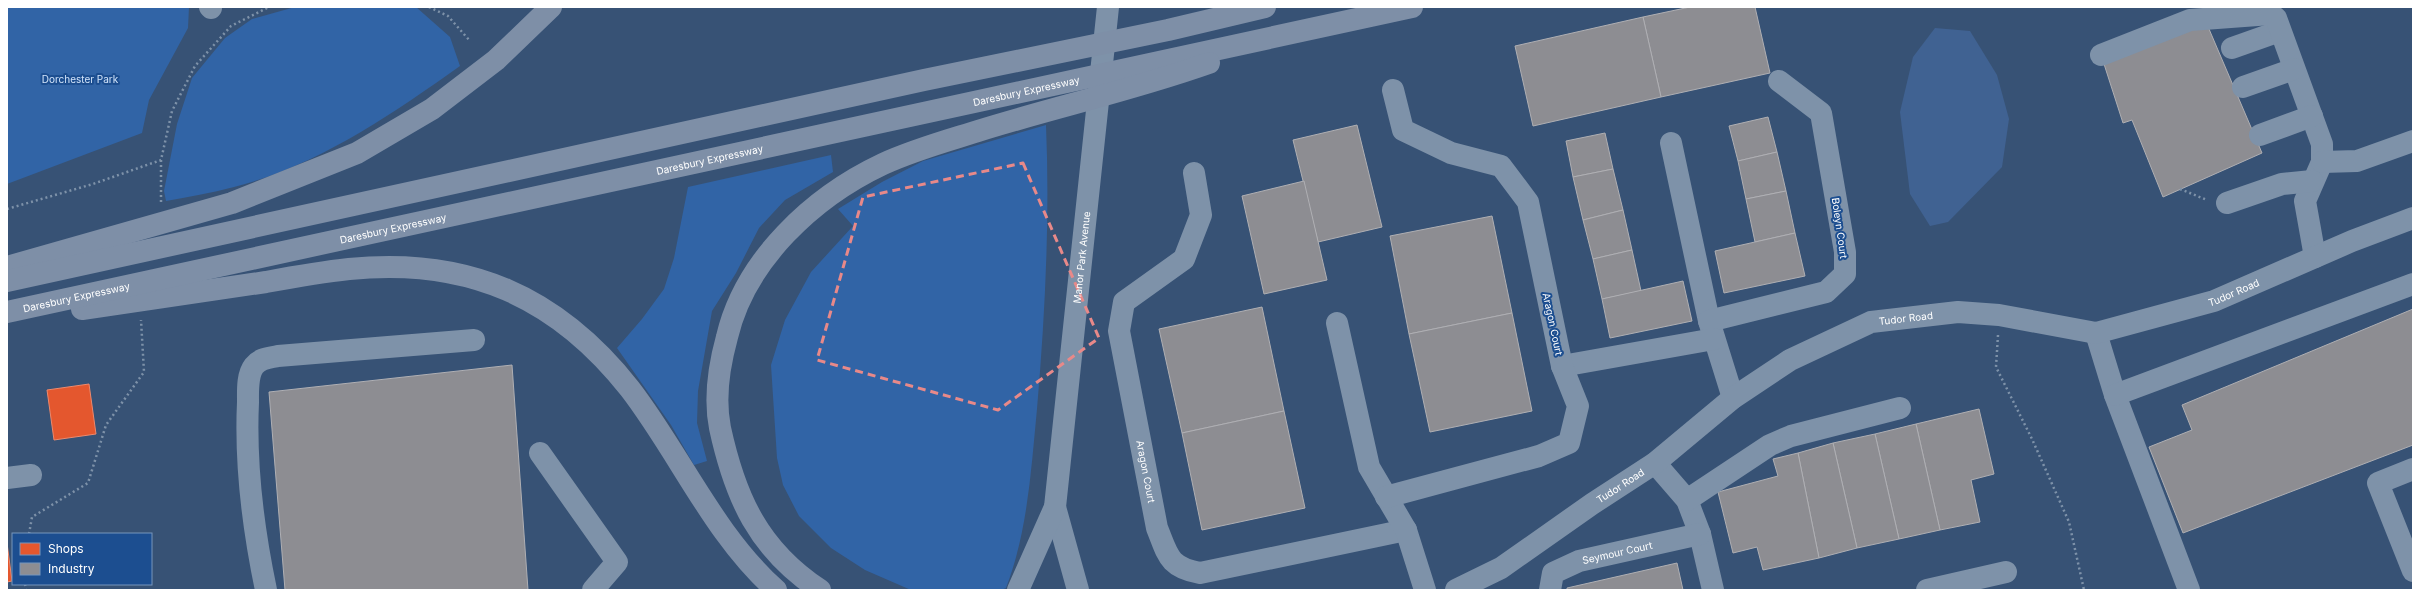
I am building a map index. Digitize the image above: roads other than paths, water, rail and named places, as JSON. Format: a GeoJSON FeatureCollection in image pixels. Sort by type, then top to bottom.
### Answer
{"type":"FeatureCollection","features":[{"type":"Feature","properties":{"kind":"main road"},"geometry":{"type":"LineString","coordinates":[[7,267],[232,203],[357,153],[432,109],[496,60],[551,7]]}},
{"type":"Feature","properties":{"kind":"main road"},"geometry":{"type":"LineString","coordinates":[[7,281],[924,80],[1058,54],[1265,7]]}},
{"type":"Feature","properties":{"kind":"main road"},"geometry":{"type":"LineString","coordinates":[[820,590],[804,580],[774,551],[747,512],[729,469],[717,414],[719,367],[732,317],[751,276],[785,235],[830,195],[883,164],[942,142],[1052,108],[1163,70],[1290,34],[1412,7]]}},
{"type":"Feature","properties":{"kind":"main road","name":"Daresbury Expressway"},"geometry":{"type":"LineString","coordinates":[[7,312],[1055,84],[1163,70]]}},
{"type":"Feature","properties":{"kind":"main road"},"geometry":{"type":"LineString","coordinates":[[7,319],[350,269],[412,268],[456,273],[492,283],[540,306],[570,326],[598,352],[630,390],[708,507],[748,562],[776,590]]}},
{"type":"Feature","properties":{"kind":"street","name":"Manor Park Avenue"},"geometry":{"type":"LineString","coordinates":[[1018,590],[1055,507],[1108,7]]}},
{"type":"Feature","properties":{"kind":"street"},"geometry":{"type":"LineString","coordinates":[[2101,55],[2180,23],[2202,18],[2271,14],[2280,31],[2322,144],[2322,162],[2312,181],[2305,201],[2314,257]]}},
{"type":"Feature","properties":{"kind":"street"},"geometry":{"type":"LineString","coordinates":[[2232,48],[2280,31]]}},
{"type":"Feature","properties":{"kind":"street"},"geometry":{"type":"LineString","coordinates":[[2243,87],[2294,69]]}},
{"type":"Feature","properties":{"kind":"street","name":"Boleyn Court"},"geometry":{"type":"LineString","coordinates":[[1562,366],[1711,330],[1826,292],[1845,274],[1845,252],[1821,112],[1779,81]]}},
{"type":"Feature","properties":{"kind":"street","name":"Aragon Court"},"geometry":{"type":"LineString","coordinates":[[1386,497],[1539,456],[1569,443],[1578,406],[1562,366],[1528,202],[1501,166],[1451,153],[1404,130],[1393,90]]}},
{"type":"Feature","properties":{"kind":"street"},"geometry":{"type":"LineString","coordinates":[[2260,135],[2312,116]]}},
{"type":"Feature","properties":{"kind":"street"},"geometry":{"type":"LineString","coordinates":[[2322,162],[2357,162],[2413,141]]}},
{"type":"Feature","properties":{"kind":"street"},"geometry":{"type":"LineString","coordinates":[[1671,143],[1711,330],[1733,398]]}},
{"type":"Feature","properties":{"kind":"street","name":"Aragon Court"},"geometry":{"type":"LineString","coordinates":[[1194,173],[1201,215],[1184,259],[1124,302],[1119,331],[1157,528],[1170,559],[1182,570],[1200,573],[1406,530]]}},
{"type":"Feature","properties":{"kind":"street"},"geometry":{"type":"LineString","coordinates":[[2219,202],[2282,184],[2312,181]]}},
{"type":"Feature","properties":{"kind":"street","name":"Tudor Road"},"geometry":{"type":"LineString","coordinates":[[1456,590],[1501,568],[1592,504],[1655,463],[1733,398],[1790,360],[1871,322],[1958,312],[1999,315],[2096,333],[2214,301],[2314,257],[2413,218]]}},
{"type":"Feature","properties":{"kind":"street"},"geometry":{"type":"LineString","coordinates":[[2115,395],[2413,284]]}},
{"type":"Feature","properties":{"kind":"street"},"geometry":{"type":"LineString","coordinates":[[1337,323],[1368,467],[1406,530],[1425,590]]}},
{"type":"Feature","properties":{"kind":"street"},"geometry":{"type":"LineString","coordinates":[[2096,333],[2115,395],[2189,590]]}},
{"type":"Feature","properties":{"kind":"street"},"geometry":{"type":"LineString","coordinates":[[266,590],[256,543],[248,480],[247,423],[249,381],[253,367],[262,359],[278,356],[474,340]]}},
{"type":"Feature","properties":{"kind":"street"},"geometry":{"type":"LineString","coordinates":[[1687,500],[1770,445],[1791,436],[1900,408]]}},
{"type":"Feature","properties":{"kind":"street"},"geometry":{"type":"LineString","coordinates":[[540,452],[617,562],[593,590]]}},
{"type":"Feature","properties":{"kind":"street"},"geometry":{"type":"LineString","coordinates":[[1655,463],[1687,500],[1700,534],[1714,590]]}},
{"type":"Feature","properties":{"kind":"street"},"geometry":{"type":"LineString","coordinates":[[2413,469],[2378,482],[2413,571]]}},
{"type":"Feature","properties":{"kind":"street"},"geometry":{"type":"LineString","coordinates":[[7,478],[31,475]]}},
{"type":"Feature","properties":{"kind":"street","name":"Manor Park Avenue"},"geometry":{"type":"LineString","coordinates":[[1055,507],[1078,590]]}},
{"type":"Feature","properties":{"kind":"street","name":"Seymour Court"},"geometry":{"type":"LineString","coordinates":[[1550,590],[1553,573],[1579,560],[1700,534]]}},
{"type":"Feature","properties":{"kind":"street"},"geometry":{"type":"LineString","coordinates":[[1926,590],[2006,572]]}},
{"type":"Feature","properties":{"kind":"park label","name":"Dorchester Park"},"geometry":{"type":"Point","coordinates":[80,79]}}]}
